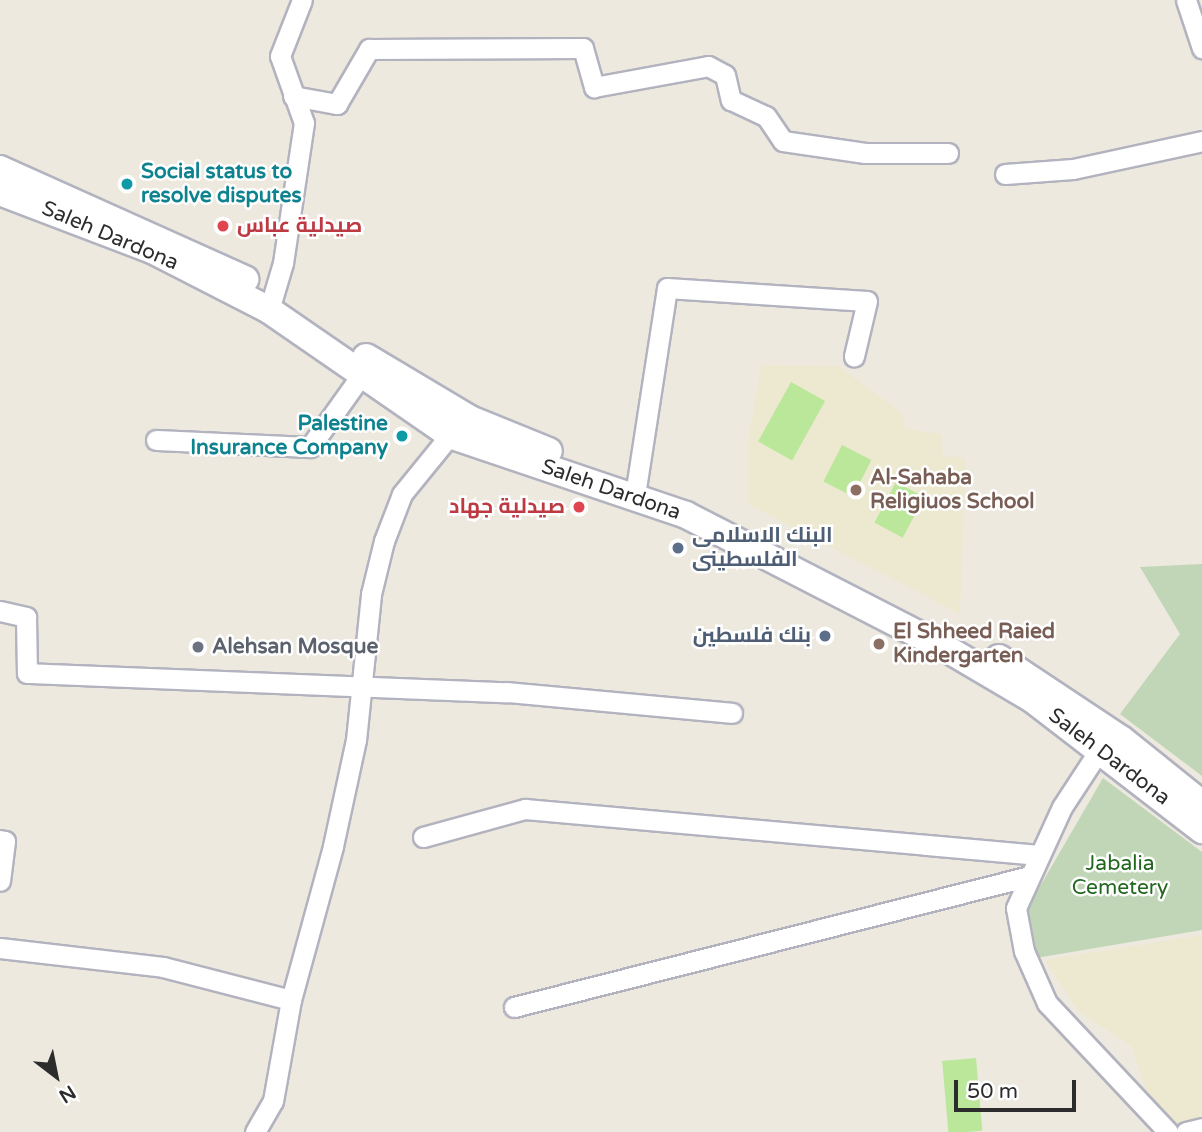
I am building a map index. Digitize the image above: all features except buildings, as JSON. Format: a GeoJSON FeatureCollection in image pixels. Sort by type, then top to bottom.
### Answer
{"type":"FeatureCollection","features":[{"type":"Feature","properties":{"kind":"street"},"geometry":{"type":"LineString","coordinates":[[272,302],[304,123],[280,56],[302,0]]}},
{"type":"Feature","properties":{"kind":"street"},"geometry":{"type":"LineString","coordinates":[[1186,0],[1202,48]]}},
{"type":"Feature","properties":{"kind":"street"},"geometry":{"type":"LineString","coordinates":[[293,96],[337,104],[369,49],[583,48],[594,87],[708,66],[725,75],[731,100],[766,116],[783,141],[865,153],[948,153]]}},
{"type":"Feature","properties":{"kind":"street"},"geometry":{"type":"LineString","coordinates":[[1005,174],[1073,169],[1202,141]]}},
{"type":"Feature","properties":{"kind":"street","name":"Saleh Dardona"},"geometry":{"type":"LineString","coordinates":[[0,169],[163,237],[470,419],[636,487],[947,649],[1032,699],[1202,830]]}},
{"type":"Feature","properties":{"kind":"street","name":"Saleh Dardona"},"geometry":{"type":"LineString","coordinates":[[0,192],[152,250],[272,302],[362,374],[450,435],[636,487],[726,516],[1040,681],[1202,804]]}},
{"type":"Feature","properties":{"kind":"street"},"geometry":{"type":"LineString","coordinates":[[636,487],[667,288],[867,301],[854,356]]}},
{"type":"Feature","properties":{"kind":"street"},"geometry":{"type":"LineString","coordinates":[[156,440],[310,447],[362,374]]}},
{"type":"Feature","properties":{"kind":"street"},"geometry":{"type":"LineString","coordinates":[[255,1132],[273,1101],[291,1000],[333,846],[363,690],[371,593],[384,541],[402,494],[450,435]]}},
{"type":"Feature","properties":{"kind":"street"},"geometry":{"type":"LineString","coordinates":[[0,611],[26,617],[27,673],[363,690],[507,692],[732,713]]}},
{"type":"Feature","properties":{"kind":"street"},"geometry":{"type":"LineString","coordinates":[[1100,749],[1039,855],[1016,908],[1024,951],[1047,1003],[1168,1132]]}},
{"type":"Feature","properties":{"kind":"street"},"geometry":{"type":"LineString","coordinates":[[423,837],[525,809],[1039,855]]}},
{"type":"Feature","properties":{"kind":"street"},"geometry":{"type":"LineString","coordinates":[[0,840],[5,841],[0,881]]}},
{"type":"Feature","properties":{"kind":"street"},"geometry":{"type":"LineString","coordinates":[[514,1007],[1030,876]]}},
{"type":"Feature","properties":{"kind":"street"},"geometry":{"type":"LineString","coordinates":[[0,948],[163,967],[291,1000]]}},
{"type":"Feature","properties":{"kind":"street"},"geometry":{"type":"LineString","coordinates":[[1186,1132],[1202,1128]]}},
{"type":"Feature","properties":{"kind":"shaded area","name":"Al-Sahaba Religiuos School"},"geometry":{"type":"Polygon","coordinates":[[[761,365],[838,366],[902,413],[905,429],[941,434],[943,456],[966,458],[960,614],[748,504],[747,446],[761,365]]]}},
{"type":"Feature","properties":{"kind":"shaded area"},"geometry":{"type":"Polygon","coordinates":[[[1202,935],[1202,1125],[1174,1129],[1147,1091],[1131,1046],[1078,1011],[1045,960],[1202,935]]]}},
{"type":"Feature","properties":{"kind":"green space"},"geometry":{"type":"Polygon","coordinates":[[[791,382],[825,401],[792,460],[758,441],[791,382]]]}},
{"type":"Feature","properties":{"kind":"green space"},"geometry":{"type":"Polygon","coordinates":[[[842,445],[871,460],[853,497],[823,482],[842,445]]]}},
{"type":"Feature","properties":{"kind":"green space"},"geometry":{"type":"Polygon","coordinates":[[[896,482],[924,497],[903,538],[874,523],[896,482]]]}},
{"type":"Feature","properties":{"kind":"green space"},"geometry":{"type":"Polygon","coordinates":[[[1202,564],[1202,776],[1120,714],[1180,634],[1140,567],[1202,564]]]}},
{"type":"Feature","properties":{"kind":"green space","name":"Jabalia Cemetery"},"geometry":{"type":"Polygon","coordinates":[[[1103,778],[1202,852],[1202,930],[1036,958],[1028,907],[1103,778]]]}},
{"type":"Feature","properties":{"kind":"green space"},"geometry":{"type":"Polygon","coordinates":[[[976,1058],[982,1131],[948,1132],[942,1061],[976,1058]]]}},
{"type":"Feature","properties":{"kind":"place","name":"Social status to resolve disputes"},"geometry":{"type":"Point","coordinates":[127,184]}},
{"type":"Feature","properties":{"kind":"place","name":"صيدلية عباس"},"geometry":{"type":"Point","coordinates":[223,226]}},
{"type":"Feature","properties":{"kind":"place","name":"Palestine Insurance Company"},"geometry":{"type":"Point","coordinates":[402,436]}},
{"type":"Feature","properties":{"kind":"place","name":"Al-Sahaba Religiuos School"},"geometry":{"type":"Point","coordinates":[856,490]}},
{"type":"Feature","properties":{"kind":"place","name":"صيدلية جهاد"},"geometry":{"type":"Point","coordinates":[579,507]}},
{"type":"Feature","properties":{"kind":"place","name":"البنك الاسلامى الفلسطينى"},"geometry":{"type":"Point","coordinates":[678,548]}},
{"type":"Feature","properties":{"kind":"place","name":"بنك فلسطين"},"geometry":{"type":"Point","coordinates":[825,636]}},
{"type":"Feature","properties":{"kind":"place","name":"El Shheed Raied Kindergarten"},"geometry":{"type":"Point","coordinates":[879,644]}},
{"type":"Feature","properties":{"kind":"place","name":"Alehsan Mosque"},"geometry":{"type":"Point","coordinates":[198,647]}}]}
